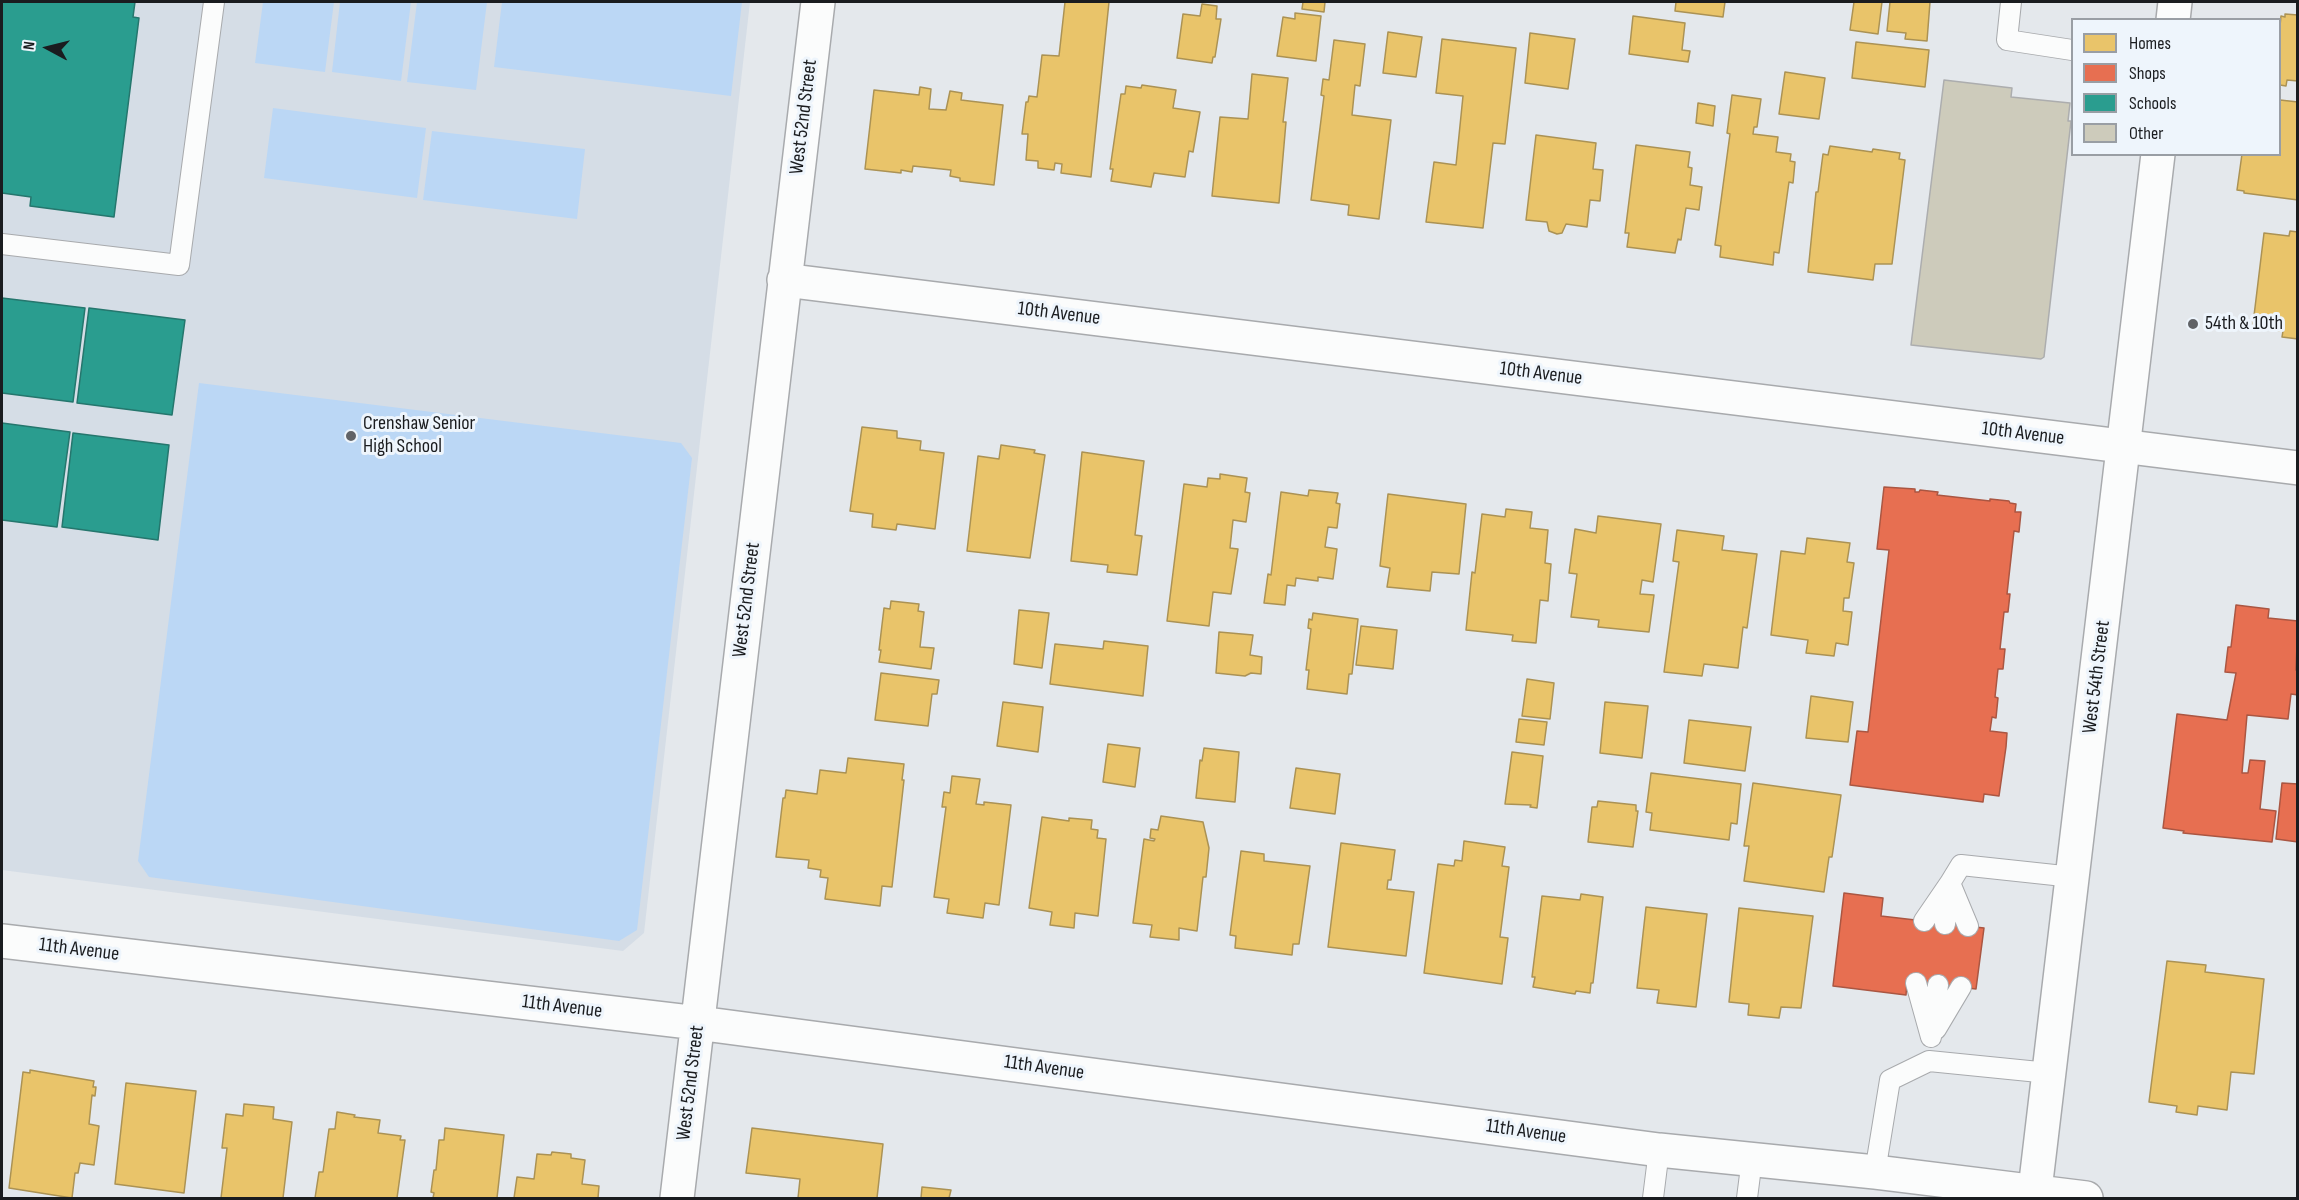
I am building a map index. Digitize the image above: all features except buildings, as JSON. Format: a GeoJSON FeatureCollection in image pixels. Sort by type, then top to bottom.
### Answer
{"type":"FeatureCollection","features":[{"type":"Feature","properties":{"kind":"street","name":"West 52nd Street"},"geometry":{"type":"LineString","coordinates":[[677,1198],[818,2]]}},
{"type":"Feature","properties":{"kind":"street"},"geometry":{"type":"LineString","coordinates":[[2173,18],[2175,2]]}},
{"type":"Feature","properties":{"kind":"street","name":"West 54th Street"},"geometry":{"type":"LineString","coordinates":[[2035,1195],[2158,156]]}},
{"type":"Feature","properties":{"kind":"street","name":"10th Avenue"},"geometry":{"type":"LineString","coordinates":[[784,280],[2298,468]]}},
{"type":"Feature","properties":{"kind":"street","name":"11th Avenue"},"geometry":{"type":"LineString","coordinates":[[2,941],[698,1023],[1659,1150],[1875,1172],[2035,1195],[2086,1198]]}},
{"type":"Feature","properties":{"kind":"lane"},"geometry":{"type":"LineString","coordinates":[[2,244],[179,265],[214,2]]}},
{"type":"Feature","properties":{"kind":"lane"},"geometry":{"type":"LineString","coordinates":[[2011,2],[2007,40],[2071,50]]}},
{"type":"Feature","properties":{"kind":"lane"},"geometry":{"type":"LineString","coordinates":[[1923,921],[1961,865],[2073,877]]}},
{"type":"Feature","properties":{"kind":"lane"},"geometry":{"type":"LineString","coordinates":[[1945,924],[1950,883]]}},
{"type":"Feature","properties":{"kind":"lane"},"geometry":{"type":"LineString","coordinates":[[1950,883],[1968,926]]}},
{"type":"Feature","properties":{"kind":"lane"},"geometry":{"type":"LineString","coordinates":[[1916,982],[1931,1037]]}},
{"type":"Feature","properties":{"kind":"lane"},"geometry":{"type":"LineString","coordinates":[[1929,1060],[1938,985]]}},
{"type":"Feature","properties":{"kind":"lane"},"geometry":{"type":"LineString","coordinates":[[1931,1037],[1961,987]]}},
{"type":"Feature","properties":{"kind":"lane"},"geometry":{"type":"LineString","coordinates":[[1875,1172],[1890,1080],[1929,1060],[2049,1073]]}},
{"type":"Feature","properties":{"kind":"lane"},"geometry":{"type":"LineString","coordinates":[[1653,1198],[1659,1150]]}},
{"type":"Feature","properties":{"kind":"lane"},"geometry":{"type":"LineString","coordinates":[[1747,1198],[1752,1159]]}},
{"type":"Feature","properties":{"kind":"shaded area","name":"Crenshaw Senior High School"},"geometry":{"type":"Polygon","coordinates":[[[2,2],[750,2],[644,933],[623,951],[2,870],[2,2]]]}},
{"type":"Feature","properties":{"kind":"shaded area"},"geometry":{"type":"Polygon","coordinates":[[[263,2],[334,2],[325,72],[255,63],[263,2]]]}},
{"type":"Feature","properties":{"kind":"shaded area"},"geometry":{"type":"Polygon","coordinates":[[[340,2],[411,2],[401,81],[332,72],[340,2]]]}},
{"type":"Feature","properties":{"kind":"shaded area"},"geometry":{"type":"Polygon","coordinates":[[[417,2],[487,2],[476,90],[407,82],[417,2]]]}},
{"type":"Feature","properties":{"kind":"shaded area"},"geometry":{"type":"Polygon","coordinates":[[[502,2],[742,2],[731,96],[494,67],[502,2]]]}},
{"type":"Feature","properties":{"kind":"shaded area"},"geometry":{"type":"Polygon","coordinates":[[[273,108],[426,128],[417,198],[264,178],[273,108]]]}},
{"type":"Feature","properties":{"kind":"shaded area"},"geometry":{"type":"Polygon","coordinates":[[[432,131],[585,149],[577,219],[423,200],[432,131]]]}},
{"type":"Feature","properties":{"kind":"shaded area"},"geometry":{"type":"Polygon","coordinates":[[[199,383],[681,443],[692,458],[637,930],[619,941],[149,877],[138,861],[199,383]]]}},
{"type":"Feature","properties":{"kind":"place","name":"54th & 10th"},"geometry":{"type":"Point","coordinates":[2193,324]}},
{"type":"Feature","properties":{"kind":"place","name":"Crenshaw Senior High School"},"geometry":{"type":"Point","coordinates":[351,436]}}]}
